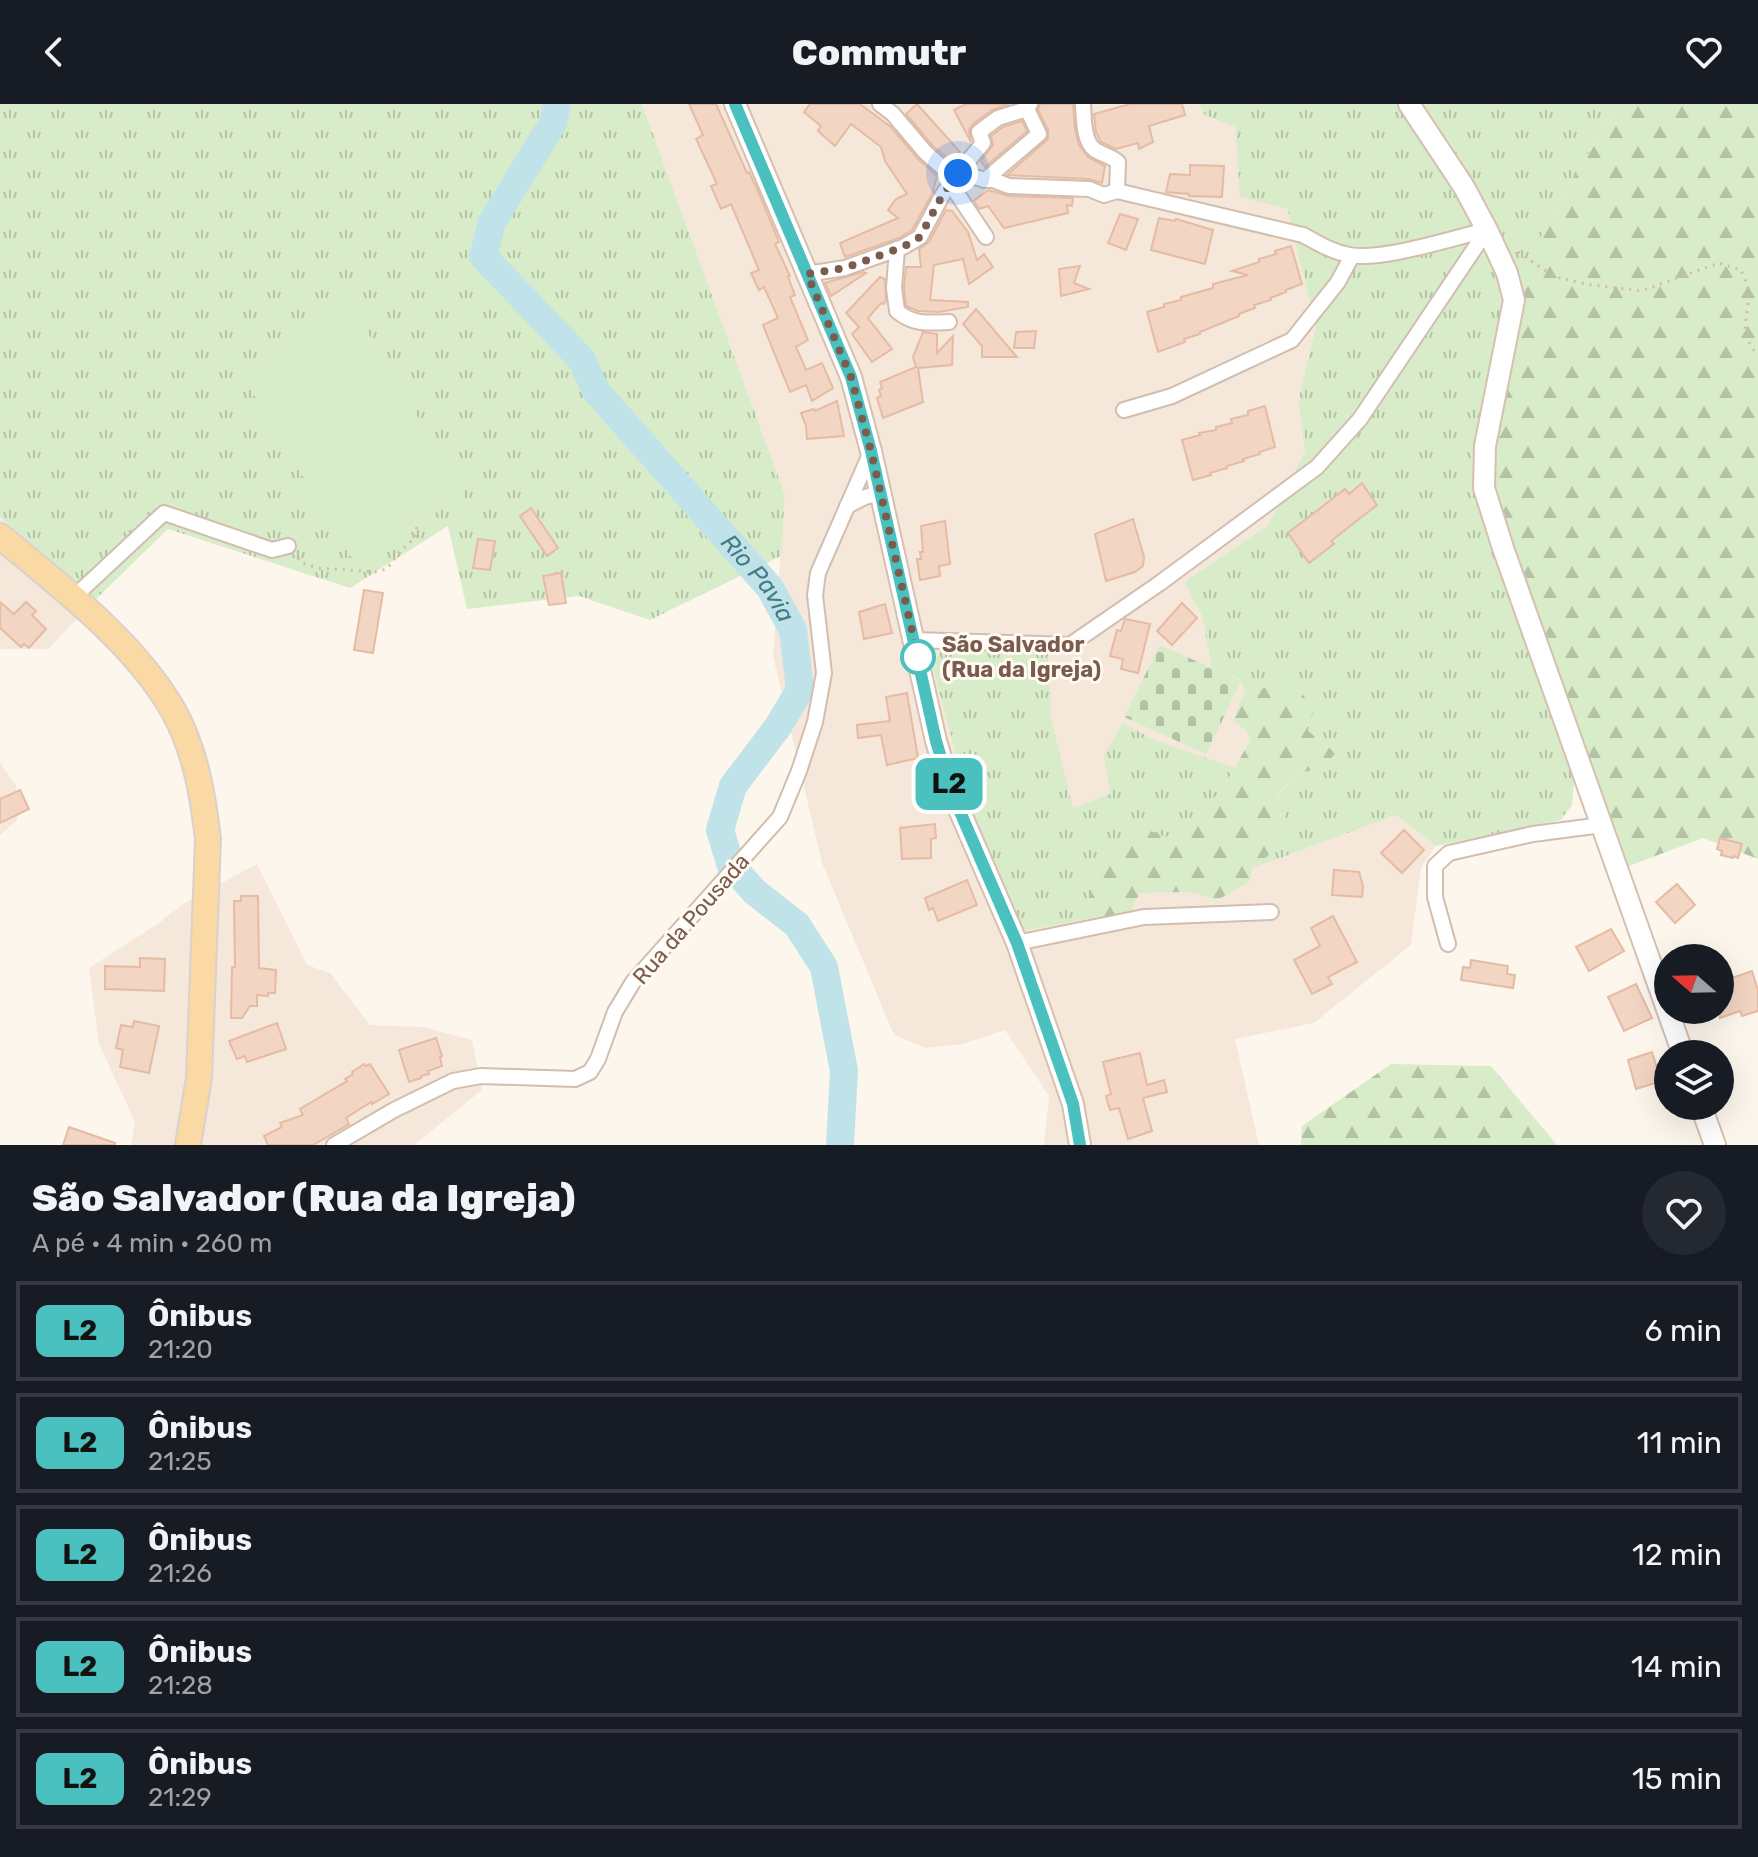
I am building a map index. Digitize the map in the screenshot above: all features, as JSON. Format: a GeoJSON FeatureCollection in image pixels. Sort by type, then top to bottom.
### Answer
{"type":"FeatureCollection","features":[{"type":"Feature","properties":{"kind":"main road"},"geometry":{"type":"LineString","coordinates":[[0,536],[74,597],[116,638],[173,710],[190,749],[204,802],[208,839],[199,1078],[188,1145]]}},
{"type":"Feature","properties":{"kind":"street"},"geometry":{"type":"LineString","coordinates":[[735,104],[851,377],[871,451],[936,741],[951,791],[1017,943],[1073,1104],[1080,1145]]}},
{"type":"Feature","properties":{"kind":"street"},"geometry":{"type":"LineString","coordinates":[[880,104],[954,178],[986,237]]}},
{"type":"Feature","properties":{"kind":"street"},"geometry":{"type":"LineString","coordinates":[[1083,104],[1088,140],[1095,150],[1118,162],[1117,191]]}},
{"type":"Feature","properties":{"kind":"street"},"geometry":{"type":"LineString","coordinates":[[1409,104],[1464,187],[1507,273],[1514,300],[1485,446],[1484,488],[1678,1040]]}},
{"type":"Feature","properties":{"kind":"street"},"geometry":{"type":"LineString","coordinates":[[807,274],[845,268],[920,237],[954,178],[983,143],[979,132],[998,118],[1028,106],[1039,134],[985,180]]}},
{"type":"Feature","properties":{"kind":"street"},"geometry":{"type":"LineString","coordinates":[[954,178],[993,180],[1023,188],[1089,189],[1104,195],[1117,191],[1303,235],[1330,250],[1352,256],[1391,253],[1487,230]]}},
{"type":"Feature","properties":{"kind":"street"},"geometry":{"type":"LineString","coordinates":[[914,640],[1070,645],[1160,583],[1317,467],[1360,419],[1487,230]]}},
{"type":"Feature","properties":{"kind":"street"},"geometry":{"type":"LineString","coordinates":[[897,249],[894,288],[897,311],[904,318],[918,323],[949,322]]}},
{"type":"Feature","properties":{"kind":"street"},"geometry":{"type":"LineString","coordinates":[[1124,410],[1172,396],[1292,340],[1338,282],[1352,256]]}},
{"type":"Feature","properties":{"kind":"street","name":"Rua da Pousada"},"geometry":{"type":"LineString","coordinates":[[334,1145],[394,1110],[453,1081],[481,1076],[575,1079],[590,1072],[615,1012],[633,982],[780,817],[815,722],[824,673],[815,595],[818,573],[871,451]]}},
{"type":"Feature","properties":{"kind":"street"},"geometry":{"type":"LineString","coordinates":[[847,506],[880,493]]}},
{"type":"Feature","properties":{"kind":"street"},"geometry":{"type":"LineString","coordinates":[[74,597],[164,513],[272,550],[288,546]]}},
{"type":"Feature","properties":{"kind":"street"},"geometry":{"type":"LineString","coordinates":[[1448,944],[1435,897],[1435,866],[1449,853],[1533,834],[1602,825]]}},
{"type":"Feature","properties":{"kind":"street"},"geometry":{"type":"LineString","coordinates":[[1017,943],[1144,917],[1271,912]]}},
{"type":"Feature","properties":{"kind":"street"},"geometry":{"type":"LineString","coordinates":[[1706,1120],[1715,1145]]}},
{"type":"Feature","properties":{"kind":"path"},"geometry":{"type":"LineString","coordinates":[[1487,230],[1553,276],[1585,284],[1641,291],[1719,263],[1741,270],[1748,290],[1744,325],[1752,348],[1758,355]]}},
{"type":"Feature","properties":{"kind":"path"},"geometry":{"type":"LineString","coordinates":[[288,546],[302,563],[311,566],[375,572],[387,569],[400,551],[415,538],[416,524]]}},
{"type":"Feature","properties":{"kind":"shaded area"},"geometry":{"type":"Polygon","coordinates":[[[642,104],[1199,104],[1205,115],[1235,127],[1241,197],[1287,209],[1316,327],[1298,401],[1305,451],[1268,525],[1184,582],[1202,616],[1212,668],[1239,679],[1245,690],[1233,719],[1251,739],[1223,788],[1181,833],[1145,829],[1135,905],[1140,893],[1189,892],[1218,900],[1253,868],[1396,815],[1436,846],[1421,868],[1411,945],[1314,1023],[1235,1039],[1259,1145],[1044,1145],[1049,1096],[1005,1030],[963,1044],[926,1048],[894,1035],[822,863],[773,656],[785,495],[642,104]]]}},
{"type":"Feature","properties":{"kind":"shaded area"},"geometry":{"type":"Polygon","coordinates":[[[0,517],[96,599],[48,649],[0,649],[0,517]]]}},
{"type":"Feature","properties":{"kind":"shaded area"},"geometry":{"type":"Polygon","coordinates":[[[0,763],[16,785],[17,820],[0,835],[0,763]]]}},
{"type":"Feature","properties":{"kind":"shaded area"},"geometry":{"type":"Polygon","coordinates":[[[257,864],[307,965],[330,973],[370,1025],[423,1027],[472,1040],[482,1090],[414,1145],[131,1145],[135,1122],[99,1044],[89,968],[183,904],[257,864]]]}},
{"type":"Feature","properties":{"kind":"green space"},"geometry":{"type":"Polygon","coordinates":[[[0,104],[642,104],[785,495],[781,556],[650,620],[579,596],[467,609],[448,526],[350,588],[168,529],[96,599],[0,517],[0,104]]]}},
{"type":"Feature","properties":{"kind":"green space"},"geometry":{"type":"Polygon","coordinates":[[[1199,104],[1617,104],[1542,234],[1492,548],[1574,783],[1572,805],[1561,820],[1436,846],[1396,815],[1253,868],[1270,854],[1277,797],[1296,774],[1322,768],[1328,746],[1308,731],[1298,687],[1245,690],[1239,679],[1212,669],[1202,616],[1184,582],[1268,525],[1305,451],[1298,401],[1316,327],[1287,209],[1240,197],[1235,127],[1205,115],[1199,104]]]}},
{"type":"Feature","properties":{"kind":"green space"},"geometry":{"type":"Polygon","coordinates":[[[1617,104],[1758,104],[1758,859],[1703,838],[1629,866],[1574,783],[1492,548],[1477,490],[1481,432],[1542,234],[1617,104]]]}},
{"type":"Feature","properties":{"kind":"green space"},"geometry":{"type":"Polygon","coordinates":[[[349,301],[465,496],[353,560],[239,370],[349,301]]]}},
{"type":"Feature","properties":{"kind":"green space"},"geometry":{"type":"Polygon","coordinates":[[[1160,645],[1241,681],[1206,754],[1124,717],[1160,645]]]}},
{"type":"Feature","properties":{"kind":"green space"},"geometry":{"type":"Polygon","coordinates":[[[941,651],[1048,653],[1051,718],[1073,808],[1110,794],[1104,755],[1123,723],[1154,740],[1236,768],[1219,793],[1181,833],[1102,854],[1090,897],[1097,917],[1022,931],[977,831],[932,665],[941,651]]]}},
{"type":"Feature","properties":{"kind":"green space"},"geometry":{"type":"Polygon","coordinates":[[[1298,687],[1313,710],[1308,731],[1335,754],[1322,768],[1296,774],[1277,796],[1287,823],[1270,854],[1253,868],[1248,883],[1217,900],[1189,892],[1140,893],[1130,913],[1108,919],[1097,917],[1090,897],[1102,854],[1146,829],[1165,837],[1181,833],[1223,788],[1251,739],[1233,720],[1245,690],[1298,687]]]}},
{"type":"Feature","properties":{"kind":"green space"},"geometry":{"type":"Polygon","coordinates":[[[1391,1064],[1491,1066],[1557,1145],[1301,1145],[1302,1126],[1391,1064]]]}},
{"type":"Feature","properties":{"kind":"building"},"geometry":{"type":"Polygon","coordinates":[[[689,104],[716,104],[758,191],[779,242],[775,244],[795,295],[790,297],[808,340],[796,347],[806,370],[822,363],[833,388],[812,401],[806,385],[790,392],[763,325],[778,318],[764,287],[759,290],[751,273],[759,270],[731,204],[721,209],[711,186],[717,184],[696,139],[703,135],[689,104]]]}},
{"type":"Feature","properties":{"kind":"building"},"geometry":{"type":"Polygon","coordinates":[[[810,104],[860,104],[891,127],[937,176],[932,194],[912,230],[899,238],[845,257],[840,243],[898,218],[888,210],[896,199],[907,194],[885,161],[881,147],[851,124],[835,146],[818,131],[821,126],[804,112],[810,104]]]}},
{"type":"Feature","properties":{"kind":"building"},"geometry":{"type":"Polygon","coordinates":[[[917,104],[960,152],[950,160],[932,145],[906,114],[917,104]]]}},
{"type":"Feature","properties":{"kind":"building"},"geometry":{"type":"Polygon","coordinates":[[[966,104],[1009,104],[992,110],[973,124],[969,130],[971,142],[954,110],[966,104]]]}},
{"type":"Feature","properties":{"kind":"building"},"geometry":{"type":"Polygon","coordinates":[[[1040,104],[1073,104],[1079,145],[1088,157],[1105,166],[1102,183],[1089,179],[1007,175],[1048,139],[1048,130],[1038,110],[1040,104]]]}},
{"type":"Feature","properties":{"kind":"building"},"geometry":{"type":"Polygon","coordinates":[[[1130,104],[1182,104],[1185,115],[1149,126],[1153,142],[1139,149],[1138,143],[1116,149],[1101,142],[1096,132],[1094,114],[1130,104]]]}},
{"type":"Feature","properties":{"kind":"building"},"geometry":{"type":"Polygon","coordinates":[[[1022,121],[1027,131],[985,167],[981,161],[993,145],[991,136],[1003,127],[1022,121]]]}},
{"type":"Feature","properties":{"kind":"building"},"geometry":{"type":"Polygon","coordinates":[[[1190,165],[1224,166],[1222,197],[1166,192],[1170,174],[1190,175],[1190,165]]]}},
{"type":"Feature","properties":{"kind":"building"},"geometry":{"type":"Polygon","coordinates":[[[988,190],[1009,196],[1073,198],[1072,206],[1067,205],[1068,213],[1004,228],[988,206],[979,209],[974,201],[988,190]]]}},
{"type":"Feature","properties":{"kind":"building"},"geometry":{"type":"Polygon","coordinates":[[[946,210],[952,211],[968,232],[977,260],[984,254],[993,267],[969,284],[963,259],[934,265],[930,300],[968,302],[968,307],[939,312],[918,311],[906,306],[906,267],[921,267],[919,249],[929,242],[946,210]]]}},
{"type":"Feature","properties":{"kind":"building"},"geometry":{"type":"Polygon","coordinates":[[[1120,214],[1138,219],[1126,250],[1108,243],[1120,214]]]}},
{"type":"Feature","properties":{"kind":"building"},"geometry":{"type":"Polygon","coordinates":[[[1159,218],[1176,219],[1213,230],[1205,264],[1151,250],[1159,218]]]}},
{"type":"Feature","properties":{"kind":"building"},"geometry":{"type":"Polygon","coordinates":[[[1291,246],[1302,284],[1184,339],[1185,342],[1158,352],[1147,312],[1181,300],[1181,297],[1213,288],[1213,284],[1248,275],[1232,271],[1291,246]]]}},
{"type":"Feature","properties":{"kind":"building"},"geometry":{"type":"Polygon","coordinates":[[[1080,266],[1074,283],[1089,289],[1061,296],[1059,269],[1080,266]]]}},
{"type":"Feature","properties":{"kind":"building"},"geometry":{"type":"Polygon","coordinates":[[[866,273],[831,296],[825,283],[866,273]]]}},
{"type":"Feature","properties":{"kind":"building"},"geometry":{"type":"Polygon","coordinates":[[[880,277],[885,279],[886,300],[868,318],[892,349],[872,362],[852,334],[859,327],[846,313],[880,277]]]}},
{"type":"Feature","properties":{"kind":"building"},"geometry":{"type":"Polygon","coordinates":[[[976,309],[1017,357],[982,357],[982,346],[963,324],[976,309]]]}},
{"type":"Feature","properties":{"kind":"building"},"geometry":{"type":"Polygon","coordinates":[[[1036,331],[1034,348],[1014,348],[1016,332],[1036,331]]]}},
{"type":"Feature","properties":{"kind":"building"},"geometry":{"type":"Polygon","coordinates":[[[923,332],[937,334],[937,353],[953,336],[952,365],[918,368],[923,402],[883,418],[877,398],[881,396],[880,382],[916,367],[913,357],[923,332]]]}},
{"type":"Feature","properties":{"kind":"building"},"geometry":{"type":"Polygon","coordinates":[[[837,401],[844,436],[807,439],[801,413],[815,411],[837,401]]]}},
{"type":"Feature","properties":{"kind":"building"},"geometry":{"type":"Polygon","coordinates":[[[1265,406],[1275,447],[1193,480],[1182,440],[1216,430],[1216,427],[1232,423],[1231,419],[1265,406]]]}},
{"type":"Feature","properties":{"kind":"building"},"geometry":{"type":"Polygon","coordinates":[[[1362,483],[1377,505],[1331,541],[1334,544],[1309,563],[1288,533],[1345,489],[1349,494],[1362,483]]]}},
{"type":"Feature","properties":{"kind":"building"},"geometry":{"type":"Polygon","coordinates":[[[531,508],[558,548],[547,556],[520,516],[531,508]]]}},
{"type":"Feature","properties":{"kind":"building"},"geometry":{"type":"Polygon","coordinates":[[[1133,519],[1144,557],[1143,566],[1135,572],[1106,581],[1095,534],[1133,519]]]}},
{"type":"Feature","properties":{"kind":"building"},"geometry":{"type":"Polygon","coordinates":[[[945,521],[950,564],[939,566],[940,576],[920,580],[917,559],[921,559],[920,552],[923,552],[921,526],[945,521]]]}},
{"type":"Feature","properties":{"kind":"building"},"geometry":{"type":"Polygon","coordinates":[[[478,539],[495,541],[490,570],[473,568],[478,539]]]}},
{"type":"Feature","properties":{"kind":"building"},"geometry":{"type":"Polygon","coordinates":[[[561,573],[566,603],[549,605],[543,576],[561,573]]]}},
{"type":"Feature","properties":{"kind":"building"},"geometry":{"type":"Polygon","coordinates":[[[364,590],[383,593],[373,653],[354,650],[364,590]]]}},
{"type":"Feature","properties":{"kind":"building"},"geometry":{"type":"Polygon","coordinates":[[[0,602],[14,614],[26,602],[36,611],[32,615],[46,629],[29,648],[24,644],[21,647],[0,628],[0,602]]]}},
{"type":"Feature","properties":{"kind":"building"},"geometry":{"type":"Polygon","coordinates":[[[1182,603],[1197,618],[1172,645],[1157,631],[1182,603]]]}},
{"type":"Feature","properties":{"kind":"building"},"geometry":{"type":"Polygon","coordinates":[[[885,604],[892,633],[864,639],[859,612],[885,604]]]}},
{"type":"Feature","properties":{"kind":"building"},"geometry":{"type":"Polygon","coordinates":[[[1125,619],[1150,624],[1138,673],[1121,669],[1123,659],[1110,656],[1117,630],[1121,631],[1125,619]]]}},
{"type":"Feature","properties":{"kind":"building"},"geometry":{"type":"Polygon","coordinates":[[[907,693],[918,758],[887,765],[881,735],[858,738],[857,725],[890,721],[886,697],[907,693]]]}},
{"type":"Feature","properties":{"kind":"building"},"geometry":{"type":"Polygon","coordinates":[[[20,790],[29,809],[0,823],[0,799],[20,790]]]}},
{"type":"Feature","properties":{"kind":"building"},"geometry":{"type":"Polygon","coordinates":[[[935,824],[936,838],[931,839],[931,858],[902,859],[900,828],[935,824]]]}},
{"type":"Feature","properties":{"kind":"building"},"geometry":{"type":"Polygon","coordinates":[[[1404,830],[1424,850],[1402,873],[1381,853],[1404,830]]]}},
{"type":"Feature","properties":{"kind":"building"},"geometry":{"type":"Polygon","coordinates":[[[1720,838],[1742,844],[1738,858],[1721,855],[1722,851],[1717,849],[1720,838]]]}},
{"type":"Feature","properties":{"kind":"building"},"geometry":{"type":"Polygon","coordinates":[[[1334,870],[1359,872],[1362,897],[1332,895],[1334,870]]]}},
{"type":"Feature","properties":{"kind":"building"},"geometry":{"type":"Polygon","coordinates":[[[967,880],[977,905],[938,921],[933,908],[929,910],[925,898],[967,880]]]}},
{"type":"Feature","properties":{"kind":"building"},"geometry":{"type":"Polygon","coordinates":[[[1677,884],[1695,905],[1675,923],[1656,902],[1677,884]]]}},
{"type":"Feature","properties":{"kind":"building"},"geometry":{"type":"Polygon","coordinates":[[[241,896],[258,896],[259,968],[276,970],[275,993],[257,995],[257,1006],[250,1006],[242,1018],[231,1018],[232,967],[235,967],[234,901],[241,901],[241,896]]]}},
{"type":"Feature","properties":{"kind":"building"},"geometry":{"type":"Polygon","coordinates":[[[1333,916],[1357,962],[1328,977],[1332,984],[1312,994],[1294,960],[1320,946],[1311,928],[1333,916]]]}},
{"type":"Feature","properties":{"kind":"building"},"geometry":{"type":"Polygon","coordinates":[[[1611,929],[1624,951],[1589,971],[1576,947],[1611,929]]]}},
{"type":"Feature","properties":{"kind":"building"},"geometry":{"type":"Polygon","coordinates":[[[140,958],[165,959],[164,991],[105,989],[105,966],[140,967],[140,958]]]}},
{"type":"Feature","properties":{"kind":"building"},"geometry":{"type":"Polygon","coordinates":[[[1471,960],[1508,966],[1507,974],[1515,975],[1513,988],[1461,980],[1463,967],[1470,968],[1471,960]]]}},
{"type":"Feature","properties":{"kind":"building"},"geometry":{"type":"Polygon","coordinates":[[[1752,971],[1758,991],[1758,1011],[1742,1016],[1740,1011],[1734,1013],[1734,977],[1752,971]]]}},
{"type":"Feature","properties":{"kind":"building"},"geometry":{"type":"Polygon","coordinates":[[[1636,984],[1652,1018],[1624,1031],[1608,997],[1636,984]]]}},
{"type":"Feature","properties":{"kind":"building"},"geometry":{"type":"Polygon","coordinates":[[[134,1021],[159,1026],[149,1073],[120,1067],[123,1050],[116,1048],[121,1025],[133,1027],[134,1021]]]}},
{"type":"Feature","properties":{"kind":"building"},"geometry":{"type":"Polygon","coordinates":[[[277,1023],[286,1049],[247,1062],[245,1056],[237,1059],[229,1041],[277,1023]]]}},
{"type":"Feature","properties":{"kind":"building"},"geometry":{"type":"Polygon","coordinates":[[[436,1038],[442,1066],[409,1082],[399,1050],[436,1038]]]}},
{"type":"Feature","properties":{"kind":"building"},"geometry":{"type":"Polygon","coordinates":[[[1652,1052],[1654,1083],[1636,1089],[1628,1060],[1652,1052]]]}},
{"type":"Feature","properties":{"kind":"building"},"geometry":{"type":"Polygon","coordinates":[[[1140,1053],[1147,1085],[1164,1080],[1167,1092],[1143,1098],[1152,1131],[1128,1139],[1119,1108],[1110,1110],[1106,1096],[1111,1094],[1103,1062],[1140,1053]]]}},
{"type":"Feature","properties":{"kind":"building"},"geometry":{"type":"Polygon","coordinates":[[[364,1064],[370,1064],[389,1094],[346,1118],[349,1124],[313,1145],[268,1145],[264,1136],[282,1127],[280,1123],[303,1115],[300,1109],[347,1081],[345,1079],[364,1064]]]}},
{"type":"Feature","properties":{"kind":"building"},"geometry":{"type":"Polygon","coordinates":[[[69,1127],[115,1143],[115,1145],[63,1145],[69,1127]]]}},
{"type":"Feature","properties":{"kind":"waterway","name":"Rio Pavia"},"geometry":{"type":"LineString","coordinates":[[557,104],[553,123],[492,222],[483,256],[581,359],[596,391],[770,588],[793,630],[800,690],[777,728],[733,786],[720,830],[731,866],[755,892],[797,925],[824,967],[844,1071],[840,1145]]}},
{"type":"Feature","properties":{"kind":"bus line","name":"L2"},"geometry":{"type":"LineString","coordinates":[[735,104],[851,377],[871,451],[936,741],[951,791],[1017,943],[1073,1104],[1080,1145]]}},
{"type":"Feature","properties":{"kind":"place","name":"São Salvador (Rua da Igreja)"},"geometry":{"type":"Point","coordinates":[918,657]}},
{"type":"Feature","properties":{"kind":"route"},"geometry":{"type":"LineString","coordinates":[[918,657],[851,377],[807,274],[845,268],[903,247],[920,237],[958,173]]}}]}
